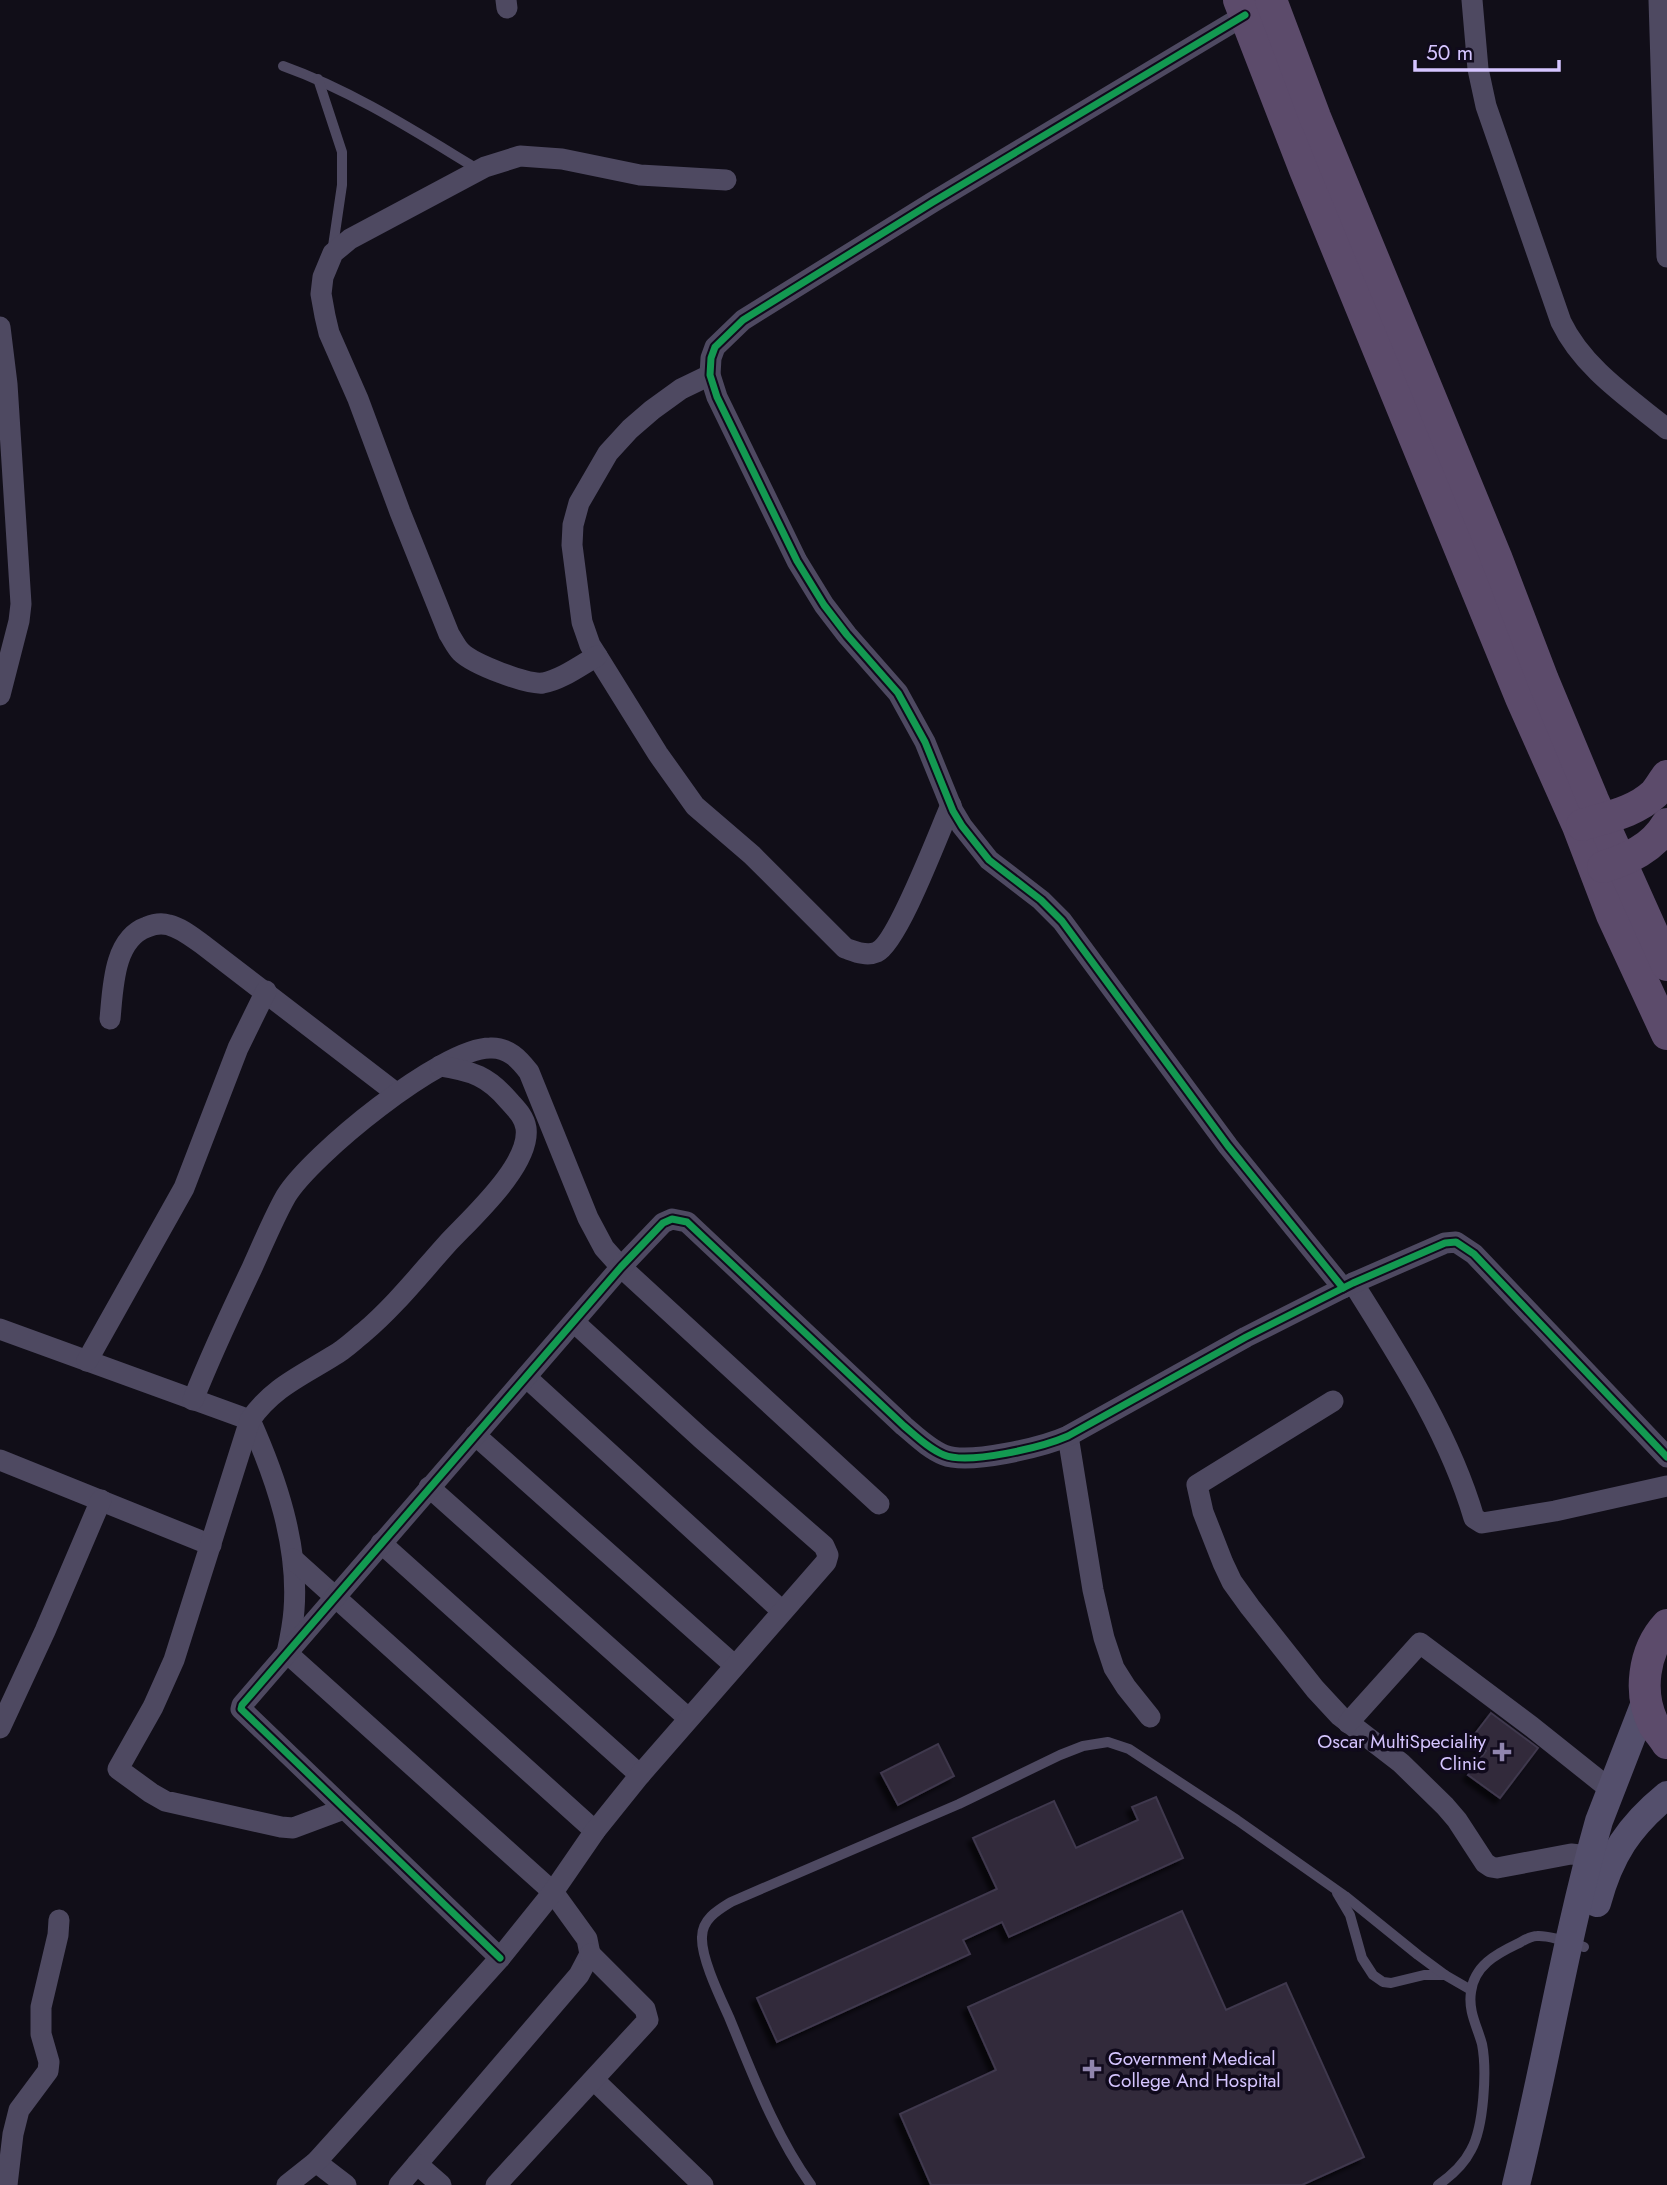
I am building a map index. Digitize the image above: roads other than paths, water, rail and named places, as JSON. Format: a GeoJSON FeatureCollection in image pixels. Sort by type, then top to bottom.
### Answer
{"type":"FeatureCollection","features":[{"type":"Feature","properties":{"kind":"main road"},"geometry":{"type":"LineString","coordinates":[[1251,5],[1305,170],[1521,698],[1590,822],[1607,865],[1667,965]]}},
{"type":"Feature","properties":{"kind":"main road"},"geometry":{"type":"LineString","coordinates":[[1590,822],[1625,812],[1639,804],[1654,794],[1667,776]]}},
{"type":"Feature","properties":{"kind":"main road"},"geometry":{"type":"LineString","coordinates":[[1607,865],[1644,849],[1661,834],[1667,824]]}},
{"type":"Feature","properties":{"kind":"main road"},"geometry":{"type":"LineString","coordinates":[[1607,865],[1612,915],[1667,1034]]}},
{"type":"Feature","properties":{"kind":"main road"},"geometry":{"type":"LineString","coordinates":[[1667,1625],[1651,1650],[1645,1675],[1646,1700],[1654,1724],[1667,1743]]}},
{"type":"Feature","properties":{"kind":"main road"},"geometry":{"type":"LineString","coordinates":[[1532,2185],[1577,1945],[1590,1856],[1599,1821],[1646,1700]]}},
{"type":"Feature","properties":{"kind":"main road"},"geometry":{"type":"LineString","coordinates":[[1516,2185],[1577,1945],[1604,1874],[1618,1848],[1645,1812],[1667,1795]]}},
{"type":"Feature","properties":{"kind":"street"},"geometry":{"type":"LineString","coordinates":[[1472,0],[1478,69],[1486,106],[1561,322],[1578,351],[1601,376],[1667,429]]}},
{"type":"Feature","properties":{"kind":"street"},"geometry":{"type":"LineString","coordinates":[[1659,0],[1667,257]]}},
{"type":"Feature","properties":{"kind":"street"},"geometry":{"type":"LineString","coordinates":[[1251,5],[743,320],[715,346],[710,376],[722,408],[797,561],[824,606],[898,694],[925,742],[962,825],[989,860],[1041,900],[1062,921],[1228,1146],[1348,1285],[1404,1366],[1428,1410],[1459,1470],[1474,1518],[1482,1523],[1555,1511],[1667,1486]]}},
{"type":"Feature","properties":{"kind":"street"},"geometry":{"type":"LineString","coordinates":[[597,656],[545,683],[527,683],[474,661],[462,654],[456,646],[329,333],[321,294],[323,277],[331,256],[350,239],[479,170],[504,160],[535,156],[640,175],[726,180]]}},
{"type":"Feature","properties":{"kind":"street"},"geometry":{"type":"LineString","coordinates":[[0,327],[21,604],[1,687]]}},
{"type":"Feature","properties":{"kind":"street"},"geometry":{"type":"LineString","coordinates":[[710,376],[681,389],[630,429],[608,453],[579,503],[573,525],[572,545],[582,622],[590,645],[658,754],[695,806],[752,855],[845,948],[870,954],[878,951],[890,940],[951,805]]}},
{"type":"Feature","properties":{"kind":"street"},"geometry":{"type":"LineString","coordinates":[[110,1019],[114,979],[120,958],[132,936],[141,929],[166,924],[179,928],[266,991],[396,1093]]}},
{"type":"Feature","properties":{"kind":"street"},"geometry":{"type":"LineString","coordinates":[[88,1361],[184,1188],[238,1048],[266,991]]}},
{"type":"Feature","properties":{"kind":"street"},"geometry":{"type":"LineString","coordinates":[[193,1400],[222,1329],[285,1198],[300,1176],[396,1093],[440,1066],[464,1055],[489,1047],[503,1049],[518,1058],[529,1072],[604,1248],[621,1267],[879,1504]]}},
{"type":"Feature","properties":{"kind":"street"},"geometry":{"type":"LineString","coordinates":[[344,1809],[293,1828],[281,1827],[165,1801],[118,1769],[153,1707],[174,1660],[250,1420],[261,1404],[279,1388],[337,1354],[390,1308],[505,1180],[522,1152],[526,1131],[524,1121],[503,1094],[484,1077],[468,1070],[440,1066]]}},
{"type":"Feature","properties":{"kind":"street"},"geometry":{"type":"LineString","coordinates":[[500,1958],[241,1709],[335,1596],[621,1267],[663,1223],[672,1219],[687,1222],[878,1402],[927,1445],[945,1456],[985,1456],[1053,1443],[1246,1337],[1348,1285],[1445,1243],[1456,1242],[1466,1247],[1667,1457]]}},
{"type":"Feature","properties":{"kind":"street"},"geometry":{"type":"LineString","coordinates":[[287,2185],[316,2162],[500,1958],[640,1775],[826,1562],[828,1555],[824,1546],[574,1322]]}},
{"type":"Feature","properties":{"kind":"street"},"geometry":{"type":"LineString","coordinates":[[0,1329],[250,1420],[271,1473],[293,1559],[295,1607],[287,1653]]}},
{"type":"Feature","properties":{"kind":"street"},"geometry":{"type":"LineString","coordinates":[[526,1377],[782,1611]]}},
{"type":"Feature","properties":{"kind":"street"},"geometry":{"type":"LineString","coordinates":[[1333,1401],[1197,1486],[1203,1512],[1232,1582],[1315,1689],[1348,1723],[1401,1763],[1445,1806],[1485,1863],[1497,1868],[1571,1854],[1590,1856]]}},
{"type":"Feature","properties":{"kind":"street"},"geometry":{"type":"LineString","coordinates":[[475,1435],[734,1665]]}},
{"type":"Feature","properties":{"kind":"street"},"geometry":{"type":"LineString","coordinates":[[1068,1436],[1093,1590],[1104,1638],[1114,1668],[1150,1717]]}},
{"type":"Feature","properties":{"kind":"street"},"geometry":{"type":"LineString","coordinates":[[0,1460],[211,1545]]}},
{"type":"Feature","properties":{"kind":"street"},"geometry":{"type":"LineString","coordinates":[[429,1487],[688,1718]]}},
{"type":"Feature","properties":{"kind":"street"},"geometry":{"type":"LineString","coordinates":[[0,1728],[46,1631],[101,1500]]}},
{"type":"Feature","properties":{"kind":"street"},"geometry":{"type":"LineString","coordinates":[[381,1543],[640,1775]]}},
{"type":"Feature","properties":{"kind":"street"},"geometry":{"type":"LineString","coordinates":[[293,1559],[595,1831]]}},
{"type":"Feature","properties":{"kind":"street"},"geometry":{"type":"LineString","coordinates":[[1348,1723],[1420,1643],[1611,1790]]}},
{"type":"Feature","properties":{"kind":"street"},"geometry":{"type":"LineString","coordinates":[[287,1653],[552,1892],[587,1940],[590,1954],[648,2015],[644,2026],[496,2185]]}},
{"type":"Feature","properties":{"kind":"street"},"geometry":{"type":"LineString","coordinates":[[7,2185],[13,2134],[19,2110],[48,2071],[49,2062],[41,2034],[41,2007],[59,1920]]}},
{"type":"Feature","properties":{"kind":"street"},"geometry":{"type":"LineString","coordinates":[[399,2185],[579,1975],[590,1954]]}},
{"type":"Feature","properties":{"kind":"street"},"geometry":{"type":"LineString","coordinates":[[594,2080],[703,2185]]}},
{"type":"Feature","properties":{"kind":"street"},"geometry":{"type":"LineString","coordinates":[[316,2162],[346,2185]]}},
{"type":"Feature","properties":{"kind":"street"},"geometry":{"type":"LineString","coordinates":[[418,2164],[441,2185]]}},
{"type":"Feature","properties":{"kind":"lane"},"geometry":{"type":"LineString","coordinates":[[283,65],[318,79],[408,127],[479,170]]}},
{"type":"Feature","properties":{"kind":"lane"},"geometry":{"type":"LineString","coordinates":[[318,79],[342,152],[342,186],[331,256]]}},
{"type":"Feature","properties":{"kind":"lane"},"geometry":{"type":"LineString","coordinates":[[811,2185],[789,2152],[773,2119],[716,1987],[703,1946],[704,1924],[716,1911],[731,1902],[959,1804],[1083,1746],[1098,1743],[1129,1749],[1335,1889],[1445,1975],[1471,1990]]}},
{"type":"Feature","properties":{"kind":"lane"},"geometry":{"type":"LineString","coordinates":[[1335,1889],[1350,1914],[1362,1958],[1373,1975],[1383,1982],[1391,1983],[1424,1975],[1445,1975]]}},
{"type":"Feature","properties":{"kind":"lane"},"geometry":{"type":"LineString","coordinates":[[1438,2185],[1463,2164],[1478,2133],[1485,2076],[1481,2042],[1470,2006],[1475,1978],[1485,1963],[1509,1947],[1538,1936],[1577,1945]]}},
{"type":"Feature","properties":{"kind":"place","name":"Oscar MultiSpeciality Clinic"},"geometry":{"type":"Point","coordinates":[1502,1752]}},
{"type":"Feature","properties":{"kind":"place","name":"Government Medical College And Hospital"},"geometry":{"type":"Point","coordinates":[1092,2069]}}]}
